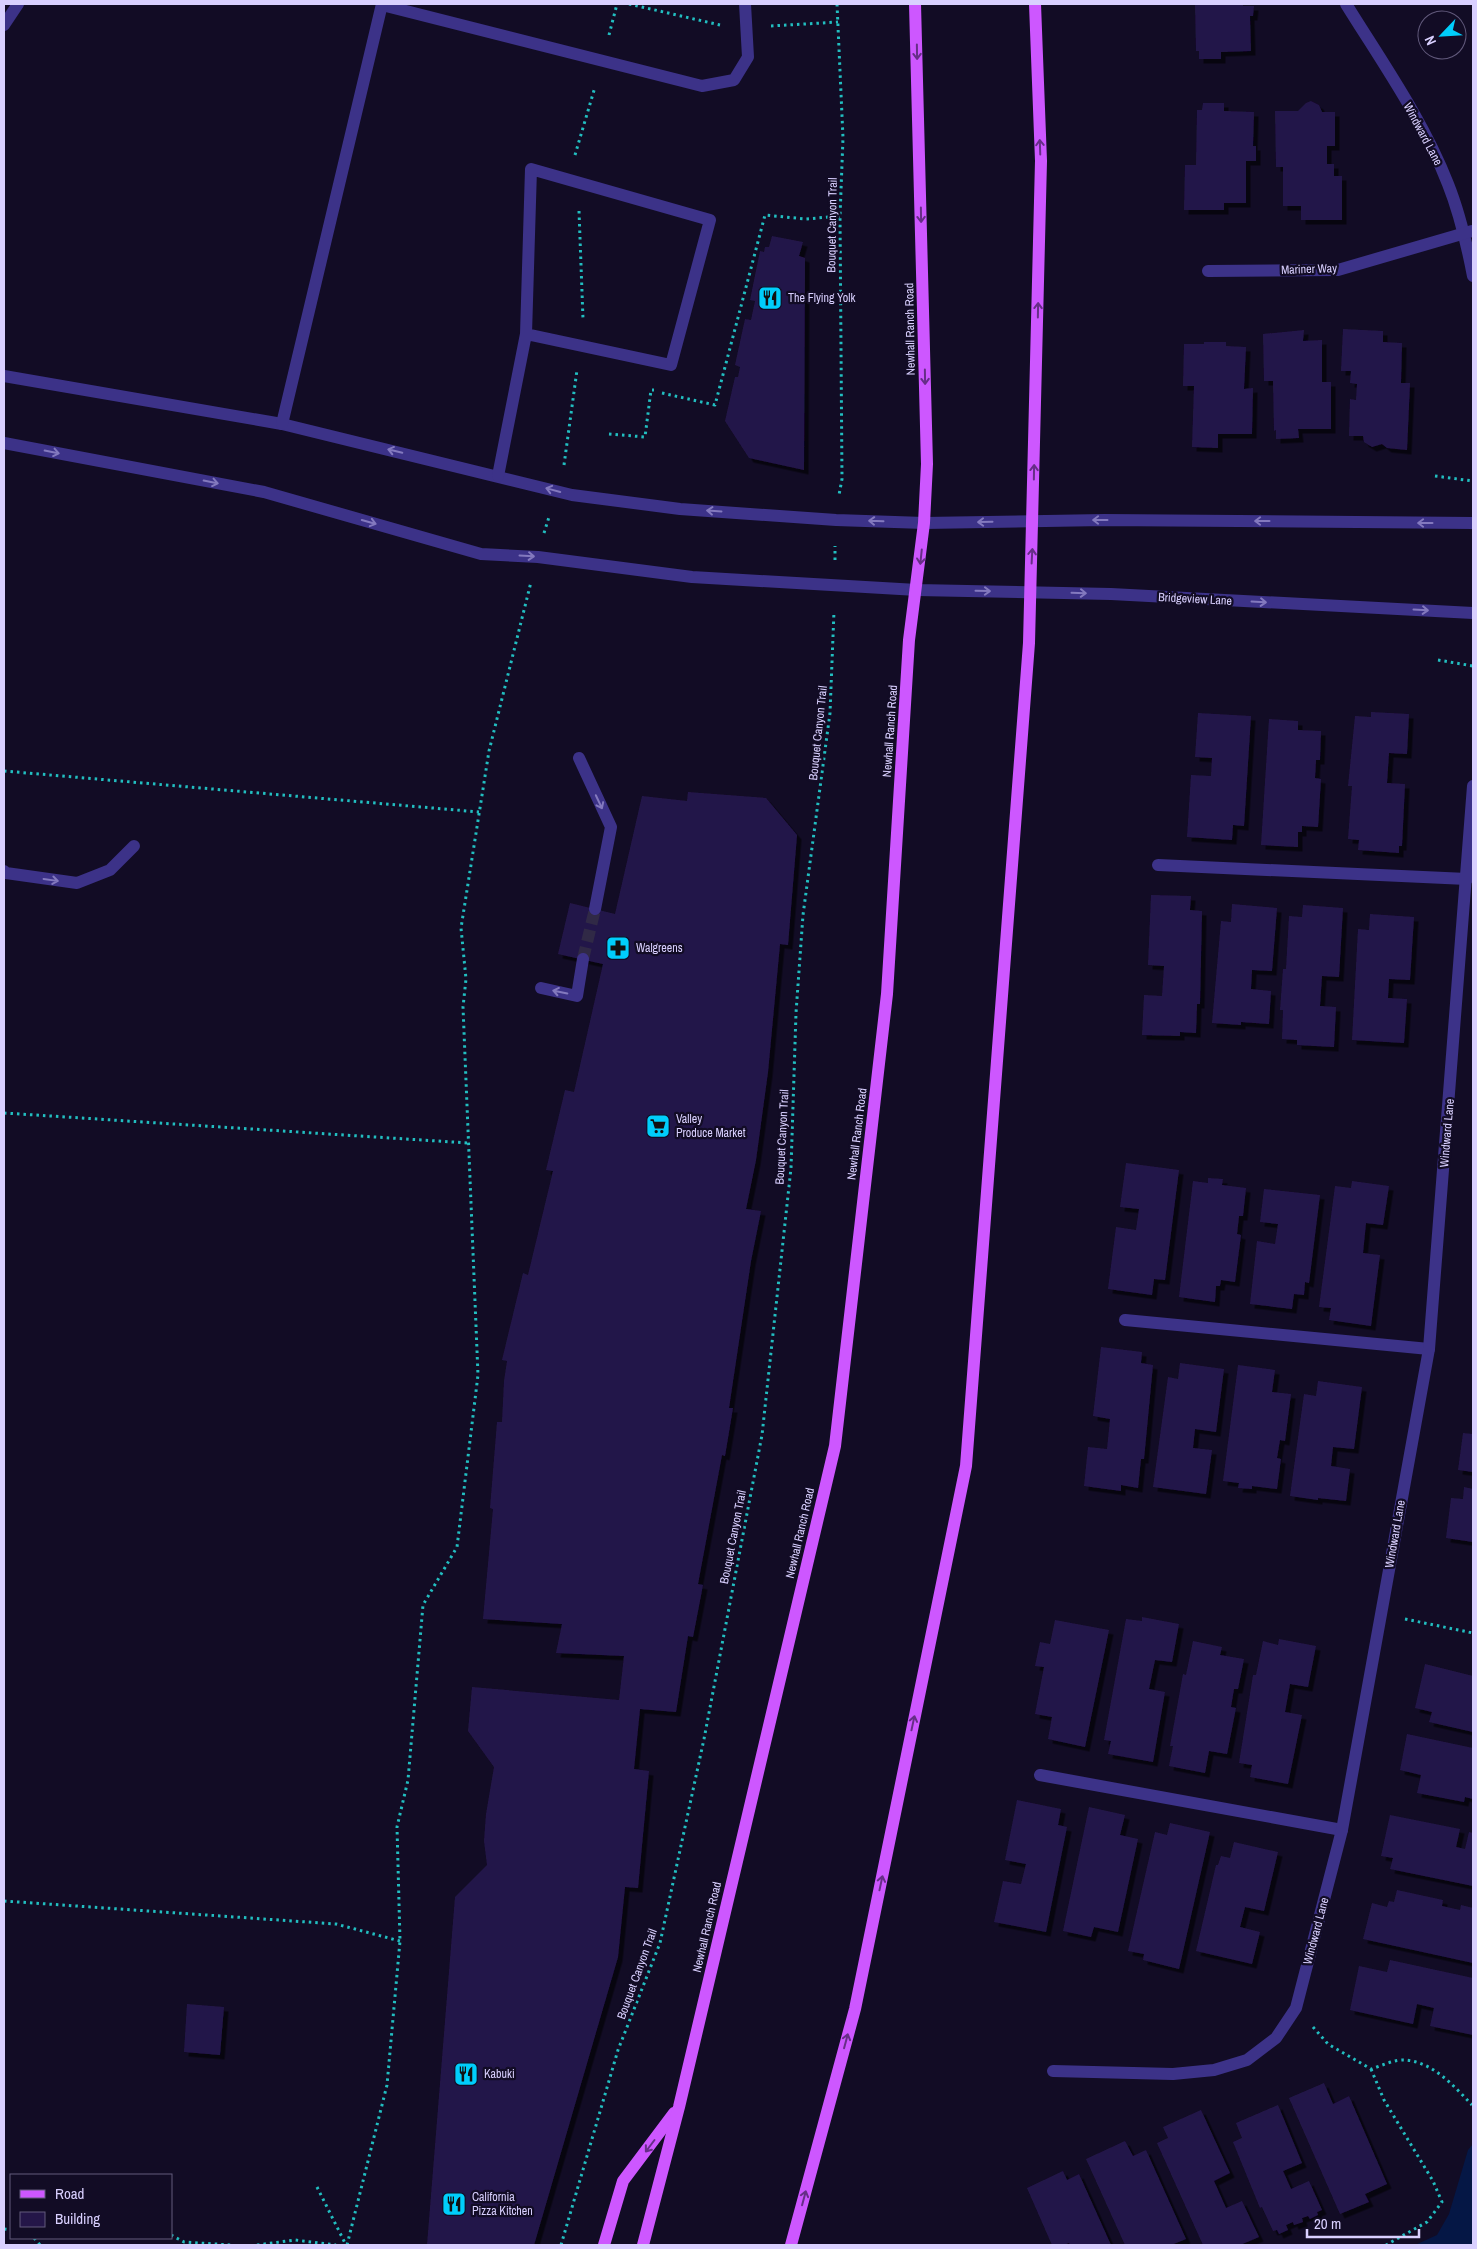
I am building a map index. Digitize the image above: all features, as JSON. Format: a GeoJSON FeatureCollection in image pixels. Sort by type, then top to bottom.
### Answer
{"type":"FeatureCollection","features":[{"type":"Feature","properties":{"kind":"main road","name":"Newhall Ranch Road"},"geometry":{"type":"LineString","coordinates":[[643,2245],[679,2107],[834,1446],[887,994],[909,640],[917,590],[924,523],[927,464],[915,4]]}},
{"type":"Feature","properties":{"kind":"main road"},"geometry":{"type":"LineString","coordinates":[[791,2245],[855,2009],[966,1466],[1029,642],[1034,521],[1041,161],[1036,4]]}},
{"type":"Feature","properties":{"kind":"main road"},"geometry":{"type":"LineString","coordinates":[[604,2245],[623,2181],[679,2107]]}},
{"type":"Feature","properties":{"kind":"street"},"geometry":{"type":"LineString","coordinates":[[4,25],[18,4]]}},
{"type":"Feature","properties":{"kind":"street"},"geometry":{"type":"LineString","coordinates":[[282,424],[382,4],[702,86],[734,80],[748,56],[745,4]]}},
{"type":"Feature","properties":{"kind":"street","name":"Windward Lane"},"geometry":{"type":"LineString","coordinates":[[1346,4],[1414,115],[1434,153],[1469,232],[1473,276]]}},
{"type":"Feature","properties":{"kind":"street"},"geometry":{"type":"LineString","coordinates":[[498,476],[526,334],[530,169],[710,220],[671,365],[526,334]]}},
{"type":"Feature","properties":{"kind":"street","name":"Mariner Way"},"geometry":{"type":"LineString","coordinates":[[1208,271],[1338,270],[1469,232]]}},
{"type":"Feature","properties":{"kind":"street"},"geometry":{"type":"LineString","coordinates":[[4,376],[282,424],[572,495],[680,508],[836,520],[924,523],[1034,521],[1473,523]]}},
{"type":"Feature","properties":{"kind":"street","name":"Bridgeview Lane"},"geometry":{"type":"LineString","coordinates":[[4,443],[264,492],[481,554],[538,557],[692,577],[917,590],[1030,591],[1473,613]]}},
{"type":"Feature","properties":{"kind":"street"},"geometry":{"type":"LineString","coordinates":[[578,758],[611,827],[595,909]]}},
{"type":"Feature","properties":{"kind":"street","name":"Windward Lane"},"geometry":{"type":"LineString","coordinates":[[1053,2071],[1174,2074],[1214,2070],[1247,2060],[1276,2038],[1296,2008],[1342,1830],[1429,1349],[1473,786]]}},
{"type":"Feature","properties":{"kind":"street"},"geometry":{"type":"LineString","coordinates":[[4,871],[6,873],[77,883],[110,870],[134,846]]}},
{"type":"Feature","properties":{"kind":"street"},"geometry":{"type":"LineString","coordinates":[[1158,865],[1467,879]]}},
{"type":"Feature","properties":{"kind":"street"},"geometry":{"type":"LineString","coordinates":[[541,988],[577,996],[583,959]]}},
{"type":"Feature","properties":{"kind":"street"},"geometry":{"type":"LineString","coordinates":[[1124,1320],[1429,1349]]}},
{"type":"Feature","properties":{"kind":"street"},"geometry":{"type":"LineString","coordinates":[[1040,1775],[1342,1830]]}},
{"type":"Feature","properties":{"kind":"path"},"geometry":{"type":"LineString","coordinates":[[346,2245],[387,2085],[400,1941],[397,1827],[408,1780],[423,1605],[457,1547],[478,1375],[463,1007],[466,979],[462,928],[489,751],[538,557],[565,464],[583,325],[579,209],[574,158],[603,60],[617,4]]}},
{"type":"Feature","properties":{"kind":"path","name":"Bouquet Canyon Trail"},"geometry":{"type":"LineString","coordinates":[[561,2245],[618,2050],[660,1943],[704,1739],[762,1435],[791,1168],[796,1013],[803,915],[830,713],[834,638],[836,520],[842,479],[840,216],[843,138],[837,4]]}},
{"type":"Feature","properties":{"kind":"path"},"geometry":{"type":"LineString","coordinates":[[609,434],[645,437],[651,390],[715,405],[765,215],[806,219],[840,216]]}},
{"type":"Feature","properties":{"kind":"path"},"geometry":{"type":"LineString","coordinates":[[1435,476],[1473,481]]}},
{"type":"Feature","properties":{"kind":"path"},"geometry":{"type":"LineString","coordinates":[[1438,660],[1473,666]]}},
{"type":"Feature","properties":{"kind":"path"},"geometry":{"type":"LineString","coordinates":[[4,771],[479,812]]}},
{"type":"Feature","properties":{"kind":"path"},"geometry":{"type":"LineString","coordinates":[[4,1113],[468,1143]]}},
{"type":"Feature","properties":{"kind":"path"},"geometry":{"type":"LineString","coordinates":[[1381,1613],[1473,1633]]}},
{"type":"Feature","properties":{"kind":"path"},"geometry":{"type":"LineString","coordinates":[[4,1901],[336,1924],[400,1941]]}},
{"type":"Feature","properties":{"kind":"path"},"geometry":{"type":"LineString","coordinates":[[1296,2008],[1328,2044],[1371,2069],[1384,2100],[1433,2181],[1442,2202],[1427,2222],[1386,2245]]}},
{"type":"Feature","properties":{"kind":"path"},"geometry":{"type":"LineString","coordinates":[[1371,2069],[1404,2059],[1426,2065],[1451,2083],[1473,2106]]}},
{"type":"Feature","properties":{"kind":"path"},"geometry":{"type":"LineString","coordinates":[[317,2187],[346,2245]]}},
{"type":"Feature","properties":{"kind":"path"},"geometry":{"type":"LineString","coordinates":[[172,2236],[184,2242],[231,2245]]}},
{"type":"Feature","properties":{"kind":"path"},"geometry":{"type":"LineString","coordinates":[[257,2245],[295,2240],[336,2245]]}},
{"type":"Feature","properties":{"kind":"water"},"geometry":{"type":"Polygon","coordinates":[[[1473,2144],[1473,2245],[1415,2245],[1437,2235],[1449,2214],[1468,2150],[1473,2144]]]}},
{"type":"Feature","properties":{"kind":"building"},"geometry":{"type":"Polygon","coordinates":[[[1195,4],[1243,4],[1243,6],[1254,6],[1253,16],[1250,16],[1251,51],[1221,52],[1221,59],[1199,59],[1199,51],[1196,51],[1195,4]]]}},
{"type":"Feature","properties":{"kind":"building"},"geometry":{"type":"Polygon","coordinates":[[[1311,101],[1319,105],[1322,112],[1335,112],[1335,146],[1327,146],[1327,164],[1334,164],[1334,176],[1342,176],[1342,220],[1301,220],[1301,206],[1283,206],[1283,167],[1276,167],[1275,111],[1298,111],[1311,101]]]}},
{"type":"Feature","properties":{"kind":"building"},"geometry":{"type":"Polygon","coordinates":[[[1203,103],[1224,103],[1224,111],[1254,112],[1253,146],[1256,146],[1256,161],[1246,161],[1246,203],[1224,203],[1224,210],[1184,210],[1185,165],[1196,165],[1197,110],[1202,110],[1203,103]]]}},
{"type":"Feature","properties":{"kind":"building"},"geometry":{"type":"Polygon","coordinates":[[[772,236],[803,242],[799,256],[805,258],[804,470],[749,458],[725,421],[735,377],[738,377],[740,367],[735,365],[745,319],[751,320],[755,301],[750,300],[760,251],[764,252],[765,247],[769,247],[772,236]]]}},
{"type":"Feature","properties":{"kind":"building"},"geometry":{"type":"Polygon","coordinates":[[[1343,329],[1383,331],[1383,342],[1402,343],[1401,383],[1410,383],[1407,450],[1387,448],[1382,444],[1372,447],[1364,442],[1363,436],[1349,436],[1350,399],[1356,400],[1357,384],[1350,383],[1351,371],[1341,371],[1343,329]]]}},
{"type":"Feature","properties":{"kind":"building"},"geometry":{"type":"Polygon","coordinates":[[[1304,330],[1303,341],[1322,340],[1322,382],[1331,382],[1331,429],[1298,429],[1299,438],[1276,439],[1276,430],[1274,431],[1273,381],[1264,381],[1263,334],[1304,330]]]}},
{"type":"Feature","properties":{"kind":"building"},"geometry":{"type":"Polygon","coordinates":[[[1204,342],[1226,342],[1226,346],[1246,347],[1244,389],[1253,388],[1252,434],[1218,434],[1218,448],[1192,447],[1194,386],[1183,386],[1184,344],[1204,344],[1204,342]]]}},
{"type":"Feature","properties":{"kind":"building"},"geometry":{"type":"Polygon","coordinates":[[[1371,712],[1409,714],[1407,754],[1389,753],[1387,783],[1405,784],[1402,846],[1399,846],[1399,853],[1358,850],[1359,840],[1348,839],[1352,786],[1348,786],[1355,716],[1371,717],[1371,712]]]}},
{"type":"Feature","properties":{"kind":"building"},"geometry":{"type":"Polygon","coordinates":[[[1198,713],[1251,716],[1244,826],[1233,825],[1232,840],[1187,837],[1191,775],[1211,776],[1212,758],[1195,757],[1198,713]]]}},
{"type":"Feature","properties":{"kind":"building"},"geometry":{"type":"Polygon","coordinates":[[[1269,719],[1298,721],[1298,730],[1321,731],[1320,760],[1316,760],[1315,778],[1321,779],[1318,827],[1302,826],[1302,832],[1298,832],[1298,847],[1261,845],[1269,719]]]}},
{"type":"Feature","properties":{"kind":"building"},"geometry":{"type":"Polygon","coordinates":[[[688,792],[766,798],[797,835],[788,945],[780,944],[768,1072],[756,1160],[746,1209],[761,1211],[751,1261],[729,1408],[733,1408],[725,1456],[722,1455],[698,1584],[703,1585],[693,1637],[688,1636],[676,1712],[640,1709],[634,1769],[649,1771],[638,1888],[625,1887],[618,1957],[534,2245],[427,2245],[455,1897],[487,1865],[484,1841],[486,1814],[494,1767],[468,1731],[472,1687],[619,1700],[624,1656],[556,1653],[562,1624],[483,1619],[493,1509],[490,1508],[497,1422],[502,1422],[507,1361],[502,1360],[523,1273],[528,1275],[553,1171],[546,1170],[565,1090],[574,1092],[603,964],[558,954],[570,903],[615,914],[642,796],[687,801],[688,792]]]}},
{"type":"Feature","properties":{"kind":"building"},"geometry":{"type":"Polygon","coordinates":[[[1151,895],[1191,896],[1190,910],[1202,911],[1200,1004],[1197,1004],[1196,1033],[1180,1032],[1180,1036],[1142,1035],[1144,995],[1162,996],[1164,966],[1148,965],[1151,895]]]}},
{"type":"Feature","properties":{"kind":"building"},"geometry":{"type":"Polygon","coordinates":[[[1232,904],[1277,908],[1272,971],[1252,970],[1251,989],[1271,991],[1269,1024],[1241,1022],[1241,1025],[1212,1023],[1221,921],[1231,922],[1232,904]]]}},
{"type":"Feature","properties":{"kind":"building"},"geometry":{"type":"Polygon","coordinates":[[[1303,905],[1343,908],[1339,977],[1322,976],[1320,1006],[1336,1007],[1334,1047],[1297,1045],[1297,1040],[1282,1039],[1283,1010],[1280,1010],[1283,969],[1286,969],[1289,916],[1302,917],[1303,905]]]}},
{"type":"Feature","properties":{"kind":"building"},"geometry":{"type":"Polygon","coordinates":[[[1370,914],[1414,917],[1410,980],[1389,979],[1388,998],[1407,999],[1404,1043],[1352,1040],[1358,929],[1369,930],[1370,914]]]}},
{"type":"Feature","properties":{"kind":"building"},"geometry":{"type":"Polygon","coordinates":[[[1126,1163],[1179,1170],[1165,1280],[1154,1279],[1152,1295],[1108,1289],[1116,1227],[1136,1230],[1139,1209],[1120,1207],[1126,1163]]]}},
{"type":"Feature","properties":{"kind":"building"},"geometry":{"type":"Polygon","coordinates":[[[1208,1178],[1223,1179],[1222,1185],[1246,1188],[1243,1216],[1239,1216],[1237,1234],[1241,1235],[1235,1282],[1221,1280],[1220,1286],[1216,1286],[1215,1302],[1179,1297],[1193,1181],[1208,1183],[1208,1178]]]}},
{"type":"Feature","properties":{"kind":"building"},"geometry":{"type":"Polygon","coordinates":[[[1352,1181],[1389,1186],[1383,1225],[1366,1223],[1363,1253],[1380,1255],[1371,1326],[1329,1320],[1331,1308],[1319,1307],[1335,1186],[1351,1188],[1352,1181]]]}},
{"type":"Feature","properties":{"kind":"building"},"geometry":{"type":"Polygon","coordinates":[[[1264,1189],[1320,1195],[1309,1283],[1305,1282],[1304,1295],[1294,1294],[1292,1309],[1250,1304],[1257,1241],[1275,1244],[1278,1224],[1260,1222],[1264,1189]]]}},
{"type":"Feature","properties":{"kind":"building"},"geometry":{"type":"Polygon","coordinates":[[[1101,1347],[1142,1352],[1141,1363],[1153,1365],[1144,1459],[1141,1459],[1138,1488],[1121,1485],[1121,1491],[1084,1486],[1088,1447],[1107,1449],[1110,1419],[1093,1416],[1101,1347]]]}},
{"type":"Feature","properties":{"kind":"building"},"geometry":{"type":"Polygon","coordinates":[[[1180,1363],[1224,1369],[1216,1432],[1195,1429],[1193,1448],[1212,1450],[1206,1494],[1153,1487],[1168,1377],[1178,1379],[1180,1363]]]}},
{"type":"Feature","properties":{"kind":"building"},"geometry":{"type":"Polygon","coordinates":[[[1238,1365],[1275,1370],[1272,1392],[1291,1394],[1285,1441],[1280,1440],[1277,1458],[1281,1459],[1277,1489],[1252,1486],[1252,1489],[1238,1488],[1239,1483],[1223,1481],[1238,1365]]]}},
{"type":"Feature","properties":{"kind":"building"},"geometry":{"type":"Polygon","coordinates":[[[1318,1381],[1362,1387],[1354,1449],[1333,1447],[1331,1466],[1350,1469],[1346,1501],[1290,1496],[1304,1394],[1316,1396],[1318,1381]]]}},
{"type":"Feature","properties":{"kind":"building"},"geometry":{"type":"Polygon","coordinates":[[[1463,1433],[1473,1434],[1473,1472],[1458,1470],[1463,1433]]]}},
{"type":"Feature","properties":{"kind":"building"},"geometry":{"type":"Polygon","coordinates":[[[1464,1487],[1473,1489],[1473,1542],[1446,1538],[1451,1498],[1463,1499],[1464,1487]]]}},
{"type":"Feature","properties":{"kind":"building"},"geometry":{"type":"Polygon","coordinates":[[[1142,1617],[1179,1624],[1172,1662],[1155,1660],[1149,1689],[1165,1692],[1153,1762],[1108,1754],[1111,1741],[1104,1740],[1126,1619],[1142,1621],[1142,1617]]]}},
{"type":"Feature","properties":{"kind":"building"},"geometry":{"type":"Polygon","coordinates":[[[1055,1620],[1109,1630],[1085,1747],[1048,1739],[1052,1717],[1035,1714],[1044,1667],[1035,1666],[1040,1642],[1050,1644],[1055,1620]]]}},
{"type":"Feature","properties":{"kind":"building"},"geometry":{"type":"Polygon","coordinates":[[[1279,1639],[1316,1646],[1308,1687],[1290,1684],[1285,1712],[1302,1715],[1288,1784],[1250,1777],[1252,1765],[1239,1763],[1253,1675],[1256,1675],[1263,1641],[1278,1645],[1279,1639]]]}},
{"type":"Feature","properties":{"kind":"building"},"geometry":{"type":"Polygon","coordinates":[[[1193,1641],[1222,1647],[1220,1655],[1244,1659],[1238,1689],[1234,1689],[1231,1707],[1236,1708],[1227,1754],[1209,1751],[1205,1773],[1169,1766],[1173,1746],[1170,1746],[1183,1674],[1186,1675],[1193,1641]]]}},
{"type":"Feature","properties":{"kind":"building"},"geometry":{"type":"Polygon","coordinates":[[[1425,1664],[1473,1676],[1473,1732],[1429,1722],[1432,1712],[1415,1708],[1425,1664]]]}},
{"type":"Feature","properties":{"kind":"building"},"geometry":{"type":"Polygon","coordinates":[[[1407,1734],[1473,1748],[1473,1799],[1465,1797],[1464,1802],[1417,1793],[1421,1775],[1400,1770],[1407,1734]]]}},
{"type":"Feature","properties":{"kind":"building"},"geometry":{"type":"Polygon","coordinates":[[[1017,1800],[1061,1809],[1058,1825],[1067,1827],[1046,1932],[994,1922],[1003,1881],[1021,1884],[1026,1864],[1005,1860],[1017,1800]]]}},
{"type":"Feature","properties":{"kind":"building"},"geometry":{"type":"Polygon","coordinates":[[[1089,1807],[1125,1815],[1120,1835],[1138,1839],[1118,1932],[1094,1927],[1091,1937],[1063,1931],[1089,1807]]]}},
{"type":"Feature","properties":{"kind":"building"},"geometry":{"type":"Polygon","coordinates":[[[1390,1815],[1460,1829],[1456,1847],[1465,1849],[1469,1832],[1473,1833],[1473,1886],[1390,1869],[1393,1858],[1381,1856],[1390,1815]]]}},
{"type":"Feature","properties":{"kind":"building"},"geometry":{"type":"Polygon","coordinates":[[[1170,1823],[1210,1832],[1179,1969],[1143,1960],[1144,1954],[1128,1951],[1155,1832],[1167,1835],[1170,1823]]]}},
{"type":"Feature","properties":{"kind":"building"},"geometry":{"type":"Polygon","coordinates":[[[1234,1842],[1278,1852],[1264,1911],[1245,1907],[1240,1927],[1260,1932],[1252,1964],[1196,1951],[1216,1865],[1218,1865],[1221,1856],[1230,1858],[1234,1842]]]}},
{"type":"Feature","properties":{"kind":"building"},"geometry":{"type":"Polygon","coordinates":[[[1397,1890],[1443,1900],[1442,1906],[1460,1910],[1461,1905],[1473,1908],[1473,1963],[1363,1939],[1372,1903],[1387,1907],[1389,1901],[1394,1902],[1397,1890]]]}},
{"type":"Feature","properties":{"kind":"building"},"geometry":{"type":"Polygon","coordinates":[[[1390,1960],[1473,1978],[1473,2035],[1430,2026],[1434,2008],[1417,2004],[1413,2024],[1350,2010],[1359,1966],[1387,1972],[1390,1960]]]}},
{"type":"Feature","properties":{"kind":"building"},"geometry":{"type":"Polygon","coordinates":[[[187,2004],[224,2007],[220,2055],[184,2052],[187,2004]]]}},
{"type":"Feature","properties":{"kind":"building"},"geometry":{"type":"Polygon","coordinates":[[[1324,2083],[1333,2104],[1349,2096],[1387,2184],[1365,2194],[1369,2202],[1340,2214],[1289,2098],[1324,2083]]]}},
{"type":"Feature","properties":{"kind":"building"},"geometry":{"type":"Polygon","coordinates":[[[1278,2105],[1302,2163],[1283,2171],[1291,2189],[1309,2181],[1322,2210],[1317,2212],[1318,2215],[1310,2219],[1308,2216],[1302,2218],[1303,2222],[1294,2225],[1293,2222],[1286,2225],[1288,2230],[1279,2234],[1277,2230],[1273,2231],[1262,2207],[1260,2208],[1233,2142],[1242,2138],[1236,2123],[1278,2105]]]}},
{"type":"Feature","properties":{"kind":"building"},"geometry":{"type":"Polygon","coordinates":[[[1201,2110],[1230,2173],[1214,2181],[1226,2208],[1242,2201],[1259,2237],[1240,2245],[1203,2245],[1157,2143],[1168,2138],[1163,2127],[1201,2110]]]}},
{"type":"Feature","properties":{"kind":"building"},"geometry":{"type":"Polygon","coordinates":[[[1125,2141],[1133,2156],[1146,2150],[1186,2239],[1171,2245],[1125,2245],[1086,2159],[1125,2141]]]}},
{"type":"Feature","properties":{"kind":"building"},"geometry":{"type":"Polygon","coordinates":[[[1063,2171],[1067,2180],[1079,2174],[1111,2245],[1070,2245],[1069,2243],[1052,2245],[1027,2188],[1063,2171]]]}},
{"type":"Feature","properties":{"kind":"tunnel"},"geometry":{"type":"LineString","coordinates":[[583,959],[595,909]]}},
{"type":"Feature","properties":{"kind":"place","name":"The Flying Yolk"},"geometry":{"type":"Point","coordinates":[770,298]}},
{"type":"Feature","properties":{"kind":"place","name":"Walgreens"},"geometry":{"type":"Point","coordinates":[618,948]}},
{"type":"Feature","properties":{"kind":"place","name":"Valley Produce Market"},"geometry":{"type":"Point","coordinates":[658,1126]}},
{"type":"Feature","properties":{"kind":"place","name":"Kabuki"},"geometry":{"type":"Point","coordinates":[466,2074]}},
{"type":"Feature","properties":{"kind":"place","name":"California Pizza Kitchen"},"geometry":{"type":"Point","coordinates":[454,2204]}}]}
